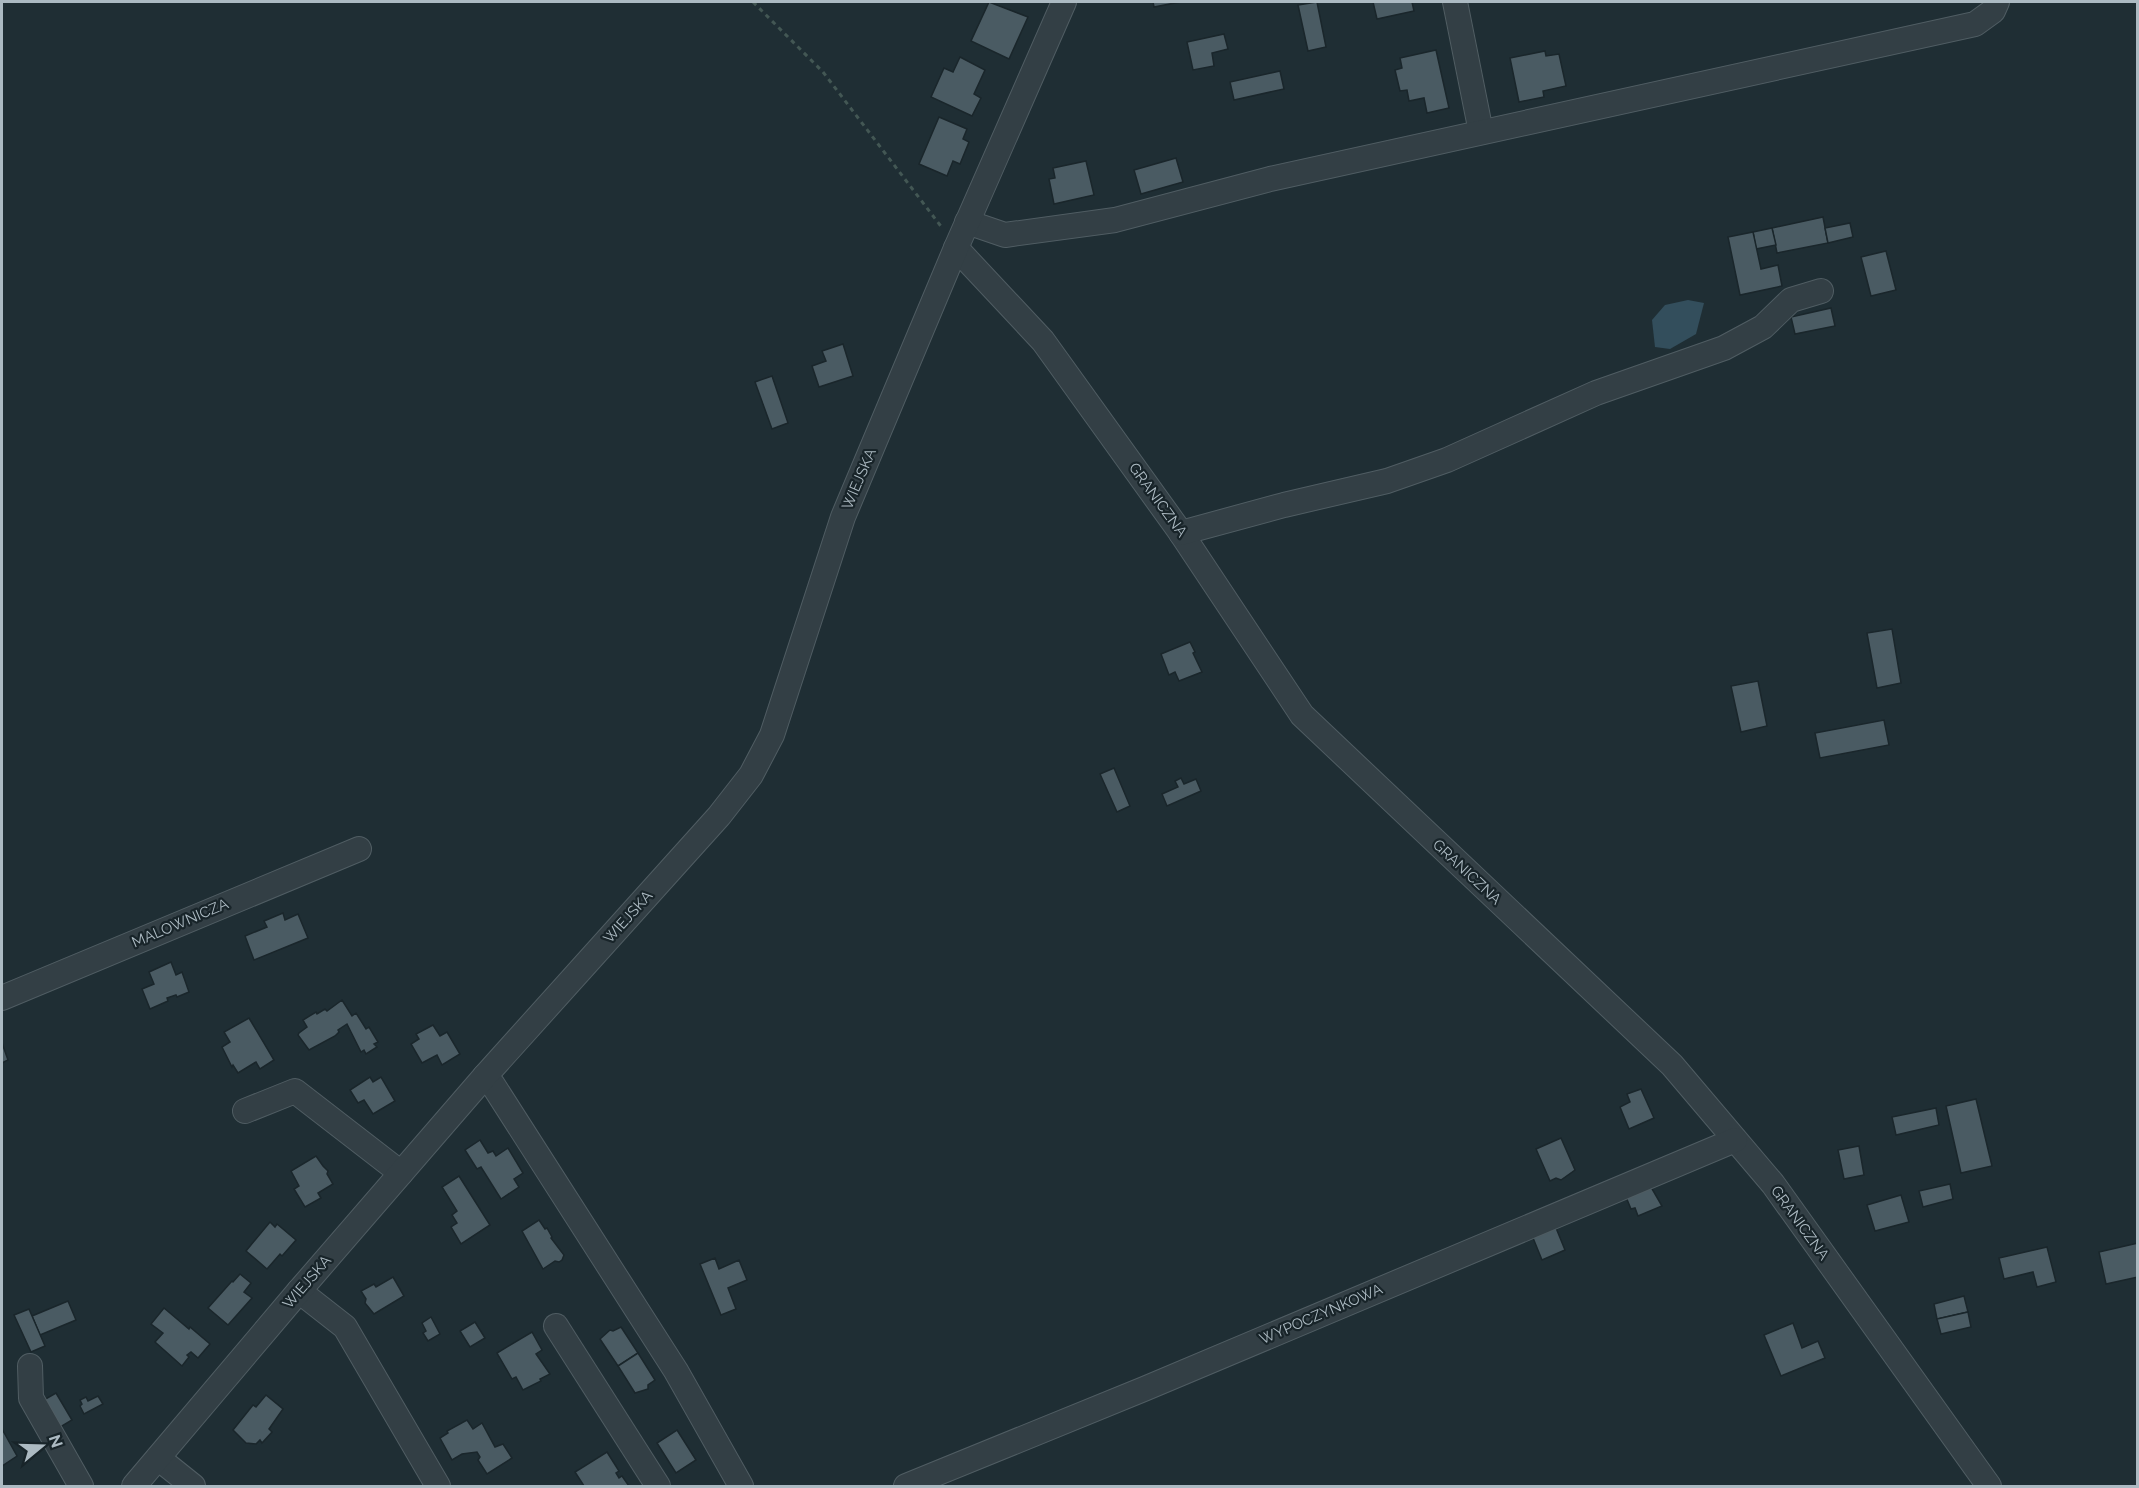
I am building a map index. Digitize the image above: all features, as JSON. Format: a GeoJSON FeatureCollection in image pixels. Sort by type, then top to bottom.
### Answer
{"type":"FeatureCollection","features":[{"type":"Feature","properties":{"kind":"street","name":"WIEJSKA"},"geometry":{"type":"LineString","coordinates":[[134,1486],[485,1076],[719,816],[751,775],[779,719],[843,517],[967,222],[1064,2]]}},
{"type":"Feature","properties":{"kind":"street"},"geometry":{"type":"LineString","coordinates":[[1455,2],[1480,132]]}},
{"type":"Feature","properties":{"kind":"street"},"geometry":{"type":"LineString","coordinates":[[967,222],[1005,235],[1115,220],[1270,179],[1975,24],[1993,11],[1997,2]]}},
{"type":"Feature","properties":{"kind":"street","name":"GRANICZNA"},"geometry":{"type":"LineString","coordinates":[[956,248],[1042,341],[1181,533],[1302,715],[1672,1065],[1773,1184],[1989,1486]]}},
{"type":"Feature","properties":{"kind":"street"},"geometry":{"type":"LineString","coordinates":[[1181,533],[1284,505],[1387,481],[1447,460],[1596,393],[1724,348],[1763,327],[1791,300],[1821,291]]}},
{"type":"Feature","properties":{"kind":"street","name":"MALOWNICZA"},"geometry":{"type":"LineString","coordinates":[[2,998],[359,849]]}},
{"type":"Feature","properties":{"kind":"street"},"geometry":{"type":"LineString","coordinates":[[485,1076],[493,1085],[676,1371],[741,1486]]}},
{"type":"Feature","properties":{"kind":"street"},"geometry":{"type":"LineString","coordinates":[[245,1111],[295,1091],[401,1173]]}},
{"type":"Feature","properties":{"kind":"street","name":"WYPOCZYNKOWA"},"geometry":{"type":"LineString","coordinates":[[906,1486],[1144,1389],[1735,1140]]}},
{"type":"Feature","properties":{"kind":"street"},"geometry":{"type":"LineString","coordinates":[[299,1291],[345,1328],[438,1486]]}},
{"type":"Feature","properties":{"kind":"street"},"geometry":{"type":"LineString","coordinates":[[556,1326],[658,1486]]}},
{"type":"Feature","properties":{"kind":"street"},"geometry":{"type":"LineString","coordinates":[[30,1366],[31,1398],[81,1486]]}},
{"type":"Feature","properties":{"kind":"street"},"geometry":{"type":"LineString","coordinates":[[158,1458],[193,1486]]}},
{"type":"Feature","properties":{"kind":"path"},"geometry":{"type":"LineString","coordinates":[[753,2],[823,72],[924,202],[956,248]]}},
{"type":"Feature","properties":{"kind":"water"},"geometry":{"type":"Polygon","coordinates":[[[1688,300],[1704,303],[1696,334],[1670,349],[1655,347],[1652,320],[1665,305],[1688,300]]]}},
{"type":"Feature","properties":{"kind":"building"},"geometry":{"type":"Polygon","coordinates":[[[989,2],[1028,17],[1009,59],[971,41],[989,2]]]}},
{"type":"Feature","properties":{"kind":"building"},"geometry":{"type":"Polygon","coordinates":[[[1153,2],[1180,2],[1154,7],[1153,2]]]}},
{"type":"Feature","properties":{"kind":"building"},"geometry":{"type":"Polygon","coordinates":[[[1317,2],[1326,47],[1308,51],[1298,5],[1317,2]]]}},
{"type":"Feature","properties":{"kind":"building"},"geometry":{"type":"Polygon","coordinates":[[[1373,2],[1412,2],[1414,11],[1377,19],[1373,2]]]}},
{"type":"Feature","properties":{"kind":"building"},"geometry":{"type":"Polygon","coordinates":[[[1224,34],[1228,49],[1212,53],[1214,66],[1193,70],[1187,42],[1224,34]]]}},
{"type":"Feature","properties":{"kind":"building"},"geometry":{"type":"Polygon","coordinates":[[[1436,50],[1449,108],[1427,113],[1424,98],[1409,101],[1407,90],[1400,91],[1395,70],[1402,68],[1400,58],[1436,50]]]}},
{"type":"Feature","properties":{"kind":"building"},"geometry":{"type":"Polygon","coordinates":[[[1545,51],[1546,56],[1559,54],[1566,86],[1543,91],[1544,97],[1519,102],[1510,58],[1545,51]]]}},
{"type":"Feature","properties":{"kind":"building"},"geometry":{"type":"Polygon","coordinates":[[[960,57],[985,70],[974,94],[981,98],[972,116],[931,97],[944,68],[953,72],[960,57]]]}},
{"type":"Feature","properties":{"kind":"building"},"geometry":{"type":"Polygon","coordinates":[[[1280,71],[1284,89],[1234,100],[1230,82],[1280,71]]]}},
{"type":"Feature","properties":{"kind":"building"},"geometry":{"type":"Polygon","coordinates":[[[939,117],[967,129],[963,139],[969,142],[960,164],[953,161],[947,176],[919,164],[939,117]]]}},
{"type":"Feature","properties":{"kind":"building"},"geometry":{"type":"Polygon","coordinates":[[[1176,158],[1183,182],[1141,194],[1134,170],[1176,158]]]}},
{"type":"Feature","properties":{"kind":"building"},"geometry":{"type":"Polygon","coordinates":[[[1086,161],[1094,195],[1054,204],[1049,179],[1055,178],[1053,168],[1086,161]]]}},
{"type":"Feature","properties":{"kind":"building"},"geometry":{"type":"Polygon","coordinates":[[[1823,217],[1828,243],[1777,253],[1772,228],[1823,217]]]}},
{"type":"Feature","properties":{"kind":"building"},"geometry":{"type":"Polygon","coordinates":[[[1850,223],[1853,237],[1828,243],[1825,228],[1850,223]]]}},
{"type":"Feature","properties":{"kind":"building"},"geometry":{"type":"Polygon","coordinates":[[[1772,228],[1776,245],[1756,249],[1753,232],[1772,228]]]}},
{"type":"Feature","properties":{"kind":"building"},"geometry":{"type":"Polygon","coordinates":[[[1753,232],[1761,269],[1778,265],[1782,286],[1740,295],[1728,237],[1753,232]]]}},
{"type":"Feature","properties":{"kind":"building"},"geometry":{"type":"Polygon","coordinates":[[[1886,251],[1896,290],[1871,296],[1861,257],[1886,251]]]}},
{"type":"Feature","properties":{"kind":"building"},"geometry":{"type":"Polygon","coordinates":[[[1831,308],[1835,326],[1795,334],[1791,317],[1831,308]]]}},
{"type":"Feature","properties":{"kind":"building"},"geometry":{"type":"Polygon","coordinates":[[[843,344],[853,376],[819,387],[812,366],[826,361],[822,351],[843,344]]]}},
{"type":"Feature","properties":{"kind":"building"},"geometry":{"type":"Polygon","coordinates":[[[772,376],[788,423],[772,429],[755,382],[772,376]]]}},
{"type":"Feature","properties":{"kind":"building"},"geometry":{"type":"Polygon","coordinates":[[[1892,629],[1901,683],[1877,688],[1867,633],[1892,629]]]}},
{"type":"Feature","properties":{"kind":"building"},"geometry":{"type":"Polygon","coordinates":[[[1190,642],[1202,672],[1179,681],[1175,672],[1169,675],[1161,654],[1190,642]]]}},
{"type":"Feature","properties":{"kind":"building"},"geometry":{"type":"Polygon","coordinates":[[[1758,681],[1767,726],[1741,732],[1731,686],[1758,681]]]}},
{"type":"Feature","properties":{"kind":"building"},"geometry":{"type":"Polygon","coordinates":[[[1884,720],[1889,745],[1820,758],[1815,733],[1884,720]]]}},
{"type":"Feature","properties":{"kind":"building"},"geometry":{"type":"Polygon","coordinates":[[[1114,768],[1130,806],[1117,812],[1100,774],[1114,768]]]}},
{"type":"Feature","properties":{"kind":"building"},"geometry":{"type":"Polygon","coordinates":[[[1181,778],[1184,784],[1196,779],[1201,791],[1167,806],[1162,794],[1178,787],[1175,781],[1181,778]]]}},
{"type":"Feature","properties":{"kind":"building"},"geometry":{"type":"Polygon","coordinates":[[[283,913],[285,920],[298,914],[308,938],[254,960],[245,936],[267,927],[264,921],[283,913]]]}},
{"type":"Feature","properties":{"kind":"building"},"geometry":{"type":"Polygon","coordinates":[[[171,962],[176,975],[182,972],[189,992],[167,998],[168,1001],[150,1009],[142,989],[154,984],[149,972],[171,962]]]}},
{"type":"Feature","properties":{"kind":"building"},"geometry":{"type":"Polygon","coordinates":[[[342,1000],[352,1016],[356,1013],[366,1029],[369,1027],[378,1042],[374,1044],[377,1047],[366,1054],[364,1050],[361,1052],[347,1024],[338,1030],[335,1036],[309,1050],[298,1035],[307,1027],[303,1020],[316,1012],[317,1014],[325,1009],[327,1011],[342,1000]]]}},
{"type":"Feature","properties":{"kind":"building"},"geometry":{"type":"Polygon","coordinates":[[[249,1018],[274,1060],[260,1069],[256,1062],[238,1073],[233,1065],[232,1067],[222,1047],[230,1042],[224,1032],[249,1018]]]}},
{"type":"Feature","properties":{"kind":"building"},"geometry":{"type":"Polygon","coordinates":[[[433,1025],[440,1036],[447,1032],[460,1054],[442,1065],[437,1055],[422,1063],[411,1044],[419,1039],[416,1034],[433,1025]]]}},
{"type":"Feature","properties":{"kind":"building"},"geometry":{"type":"Polygon","coordinates":[[[2,1043],[8,1060],[2,1063],[2,1043]]]}},
{"type":"Feature","properties":{"kind":"building"},"geometry":{"type":"Polygon","coordinates":[[[370,1077],[373,1082],[381,1077],[395,1101],[373,1114],[364,1100],[358,1103],[350,1090],[370,1077]]]}},
{"type":"Feature","properties":{"kind":"building"},"geometry":{"type":"Polygon","coordinates":[[[1641,1089],[1654,1118],[1629,1129],[1620,1107],[1630,1102],[1627,1094],[1641,1089]]]}},
{"type":"Feature","properties":{"kind":"building"},"geometry":{"type":"Polygon","coordinates":[[[1976,1099],[1992,1166],[1961,1173],[1946,1106],[1976,1099]]]}},
{"type":"Feature","properties":{"kind":"building"},"geometry":{"type":"Polygon","coordinates":[[[1936,1108],[1939,1125],[1896,1135],[1892,1117],[1936,1108]]]}},
{"type":"Feature","properties":{"kind":"building"},"geometry":{"type":"Polygon","coordinates":[[[1561,1138],[1575,1170],[1561,1180],[1556,1178],[1550,1181],[1536,1149],[1561,1138]]]}},
{"type":"Feature","properties":{"kind":"building"},"geometry":{"type":"Polygon","coordinates":[[[480,1140],[488,1153],[493,1151],[496,1156],[508,1148],[523,1173],[514,1179],[519,1187],[501,1199],[481,1167],[477,1169],[465,1150],[480,1140]]]}},
{"type":"Feature","properties":{"kind":"building"},"geometry":{"type":"Polygon","coordinates":[[[1859,1146],[1864,1175],[1844,1179],[1838,1150],[1859,1146]]]}},
{"type":"Feature","properties":{"kind":"building"},"geometry":{"type":"Polygon","coordinates":[[[316,1156],[328,1171],[327,1174],[333,1184],[318,1193],[321,1198],[305,1207],[294,1189],[299,1186],[291,1171],[316,1156]]]}},
{"type":"Feature","properties":{"kind":"building"},"geometry":{"type":"Polygon","coordinates":[[[459,1176],[490,1225],[461,1244],[451,1227],[457,1223],[452,1215],[457,1211],[442,1187],[459,1176]]]}},
{"type":"Feature","properties":{"kind":"building"},"geometry":{"type":"Polygon","coordinates":[[[1950,1184],[1953,1199],[1923,1207],[1919,1191],[1950,1184]]]}},
{"type":"Feature","properties":{"kind":"building"},"geometry":{"type":"Polygon","coordinates":[[[1651,1187],[1662,1206],[1638,1216],[1635,1208],[1631,1209],[1626,1197],[1651,1187]]]}},
{"type":"Feature","properties":{"kind":"building"},"geometry":{"type":"Polygon","coordinates":[[[1901,1195],[1909,1222],[1875,1231],[1867,1205],[1901,1195]]]}},
{"type":"Feature","properties":{"kind":"building"},"geometry":{"type":"Polygon","coordinates":[[[539,1220],[545,1229],[547,1228],[551,1238],[564,1255],[559,1262],[555,1261],[543,1269],[522,1231],[539,1220]]]}},
{"type":"Feature","properties":{"kind":"building"},"geometry":{"type":"Polygon","coordinates":[[[270,1222],[275,1227],[277,1224],[296,1240],[267,1269],[246,1251],[270,1222]]]}},
{"type":"Feature","properties":{"kind":"building"},"geometry":{"type":"Polygon","coordinates":[[[1554,1223],[1565,1250],[1542,1260],[1531,1233],[1554,1223]]]}},
{"type":"Feature","properties":{"kind":"building"},"geometry":{"type":"Polygon","coordinates":[[[2138,1243],[2138,1277],[2106,1284],[2099,1252],[2138,1243]]]}},
{"type":"Feature","properties":{"kind":"building"},"geometry":{"type":"Polygon","coordinates":[[[2047,1247],[2056,1282],[2037,1287],[2033,1272],[2004,1279],[1999,1258],[2047,1247]]]}},
{"type":"Feature","properties":{"kind":"building"},"geometry":{"type":"Polygon","coordinates":[[[715,1258],[719,1269],[739,1260],[747,1280],[728,1288],[736,1309],[721,1315],[700,1264],[715,1258]]]}},
{"type":"Feature","properties":{"kind":"building"},"geometry":{"type":"Polygon","coordinates":[[[240,1274],[251,1283],[244,1292],[252,1298],[228,1325],[208,1308],[240,1274]]]}},
{"type":"Feature","properties":{"kind":"building"},"geometry":{"type":"Polygon","coordinates":[[[393,1277],[404,1296],[374,1314],[365,1303],[366,1299],[361,1291],[374,1284],[376,1287],[393,1277]]]}},
{"type":"Feature","properties":{"kind":"building"},"geometry":{"type":"Polygon","coordinates":[[[1964,1296],[1968,1312],[1937,1319],[1934,1304],[1964,1296]]]}},
{"type":"Feature","properties":{"kind":"building"},"geometry":{"type":"Polygon","coordinates":[[[68,1301],[76,1320],[40,1335],[32,1316],[68,1301]]]}},
{"type":"Feature","properties":{"kind":"building"},"geometry":{"type":"Polygon","coordinates":[[[164,1308],[210,1344],[198,1358],[191,1352],[187,1355],[189,1357],[182,1366],[155,1342],[163,1333],[151,1324],[164,1308]]]}},
{"type":"Feature","properties":{"kind":"building"},"geometry":{"type":"Polygon","coordinates":[[[29,1309],[45,1346],[31,1352],[14,1315],[29,1309]]]}},
{"type":"Feature","properties":{"kind":"building"},"geometry":{"type":"Polygon","coordinates":[[[1968,1312],[1971,1327],[1941,1334],[1937,1319],[1968,1312]]]}},
{"type":"Feature","properties":{"kind":"building"},"geometry":{"type":"Polygon","coordinates":[[[431,1317],[440,1334],[428,1341],[423,1333],[426,1331],[422,1323],[431,1317]]]}},
{"type":"Feature","properties":{"kind":"building"},"geometry":{"type":"Polygon","coordinates":[[[475,1322],[485,1338],[470,1347],[460,1331],[475,1322]]]}},
{"type":"Feature","properties":{"kind":"building"},"geometry":{"type":"Polygon","coordinates":[[[1793,1323],[1802,1348],[1818,1341],[1825,1358],[1781,1376],[1764,1335],[1793,1323]]]}},
{"type":"Feature","properties":{"kind":"building"},"geometry":{"type":"Polygon","coordinates":[[[621,1327],[638,1353],[618,1366],[600,1339],[610,1330],[621,1327]]]}},
{"type":"Feature","properties":{"kind":"building"},"geometry":{"type":"Polygon","coordinates":[[[532,1332],[542,1350],[536,1354],[550,1374],[523,1390],[516,1377],[512,1379],[497,1353],[532,1332]]]}},
{"type":"Feature","properties":{"kind":"building"},"geometry":{"type":"Polygon","coordinates":[[[638,1353],[655,1380],[648,1385],[648,1389],[635,1393],[618,1366],[638,1353]]]}},
{"type":"Feature","properties":{"kind":"building"},"geometry":{"type":"Polygon","coordinates":[[[56,1393],[72,1420],[57,1429],[42,1401],[56,1393]]]}},
{"type":"Feature","properties":{"kind":"building"},"geometry":{"type":"Polygon","coordinates":[[[266,1395],[283,1409],[269,1429],[272,1432],[262,1443],[260,1440],[256,1444],[246,1443],[233,1430],[253,1405],[256,1407],[266,1395]]]}},
{"type":"Feature","properties":{"kind":"building"},"geometry":{"type":"Polygon","coordinates":[[[98,1396],[103,1404],[84,1414],[80,1400],[86,1397],[88,1401],[98,1396]]]}},
{"type":"Feature","properties":{"kind":"building"},"geometry":{"type":"Polygon","coordinates":[[[467,1420],[473,1429],[482,1423],[495,1447],[503,1444],[512,1458],[487,1474],[478,1460],[480,1457],[477,1452],[462,1454],[452,1460],[440,1438],[448,1433],[447,1431],[467,1420]]]}},
{"type":"Feature","properties":{"kind":"building"},"geometry":{"type":"Polygon","coordinates":[[[2,1429],[17,1456],[2,1466],[2,1429]]]}},
{"type":"Feature","properties":{"kind":"building"},"geometry":{"type":"Polygon","coordinates":[[[677,1430],[696,1460],[676,1473],[657,1443],[677,1430]]]}},
{"type":"Feature","properties":{"kind":"building"},"geometry":{"type":"Polygon","coordinates":[[[607,1452],[619,1471],[616,1473],[619,1478],[622,1476],[629,1486],[584,1486],[575,1472],[607,1452]]]}}]}
